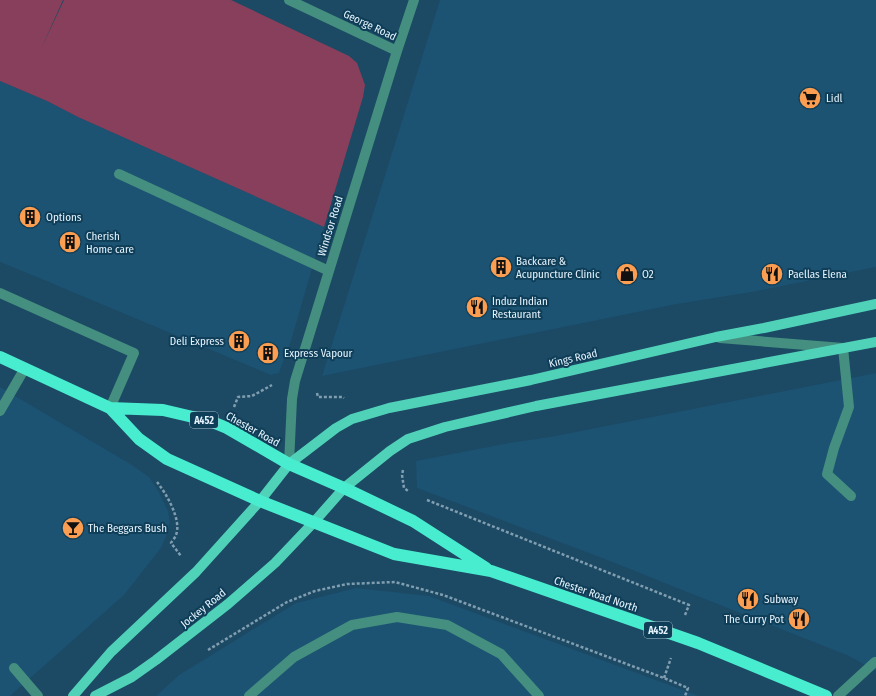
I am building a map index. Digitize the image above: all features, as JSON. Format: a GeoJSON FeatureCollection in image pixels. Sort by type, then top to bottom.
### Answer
{"type":"FeatureCollection","features":[{"type":"Feature","properties":{"kind":"highway","name":"Chester Road"},"geometry":{"type":"LineString","coordinates":[[0,357],[110,408],[139,439],[167,459],[260,501]]}},
{"type":"Feature","properties":{"kind":"highway","name":"Chester Road"},"geometry":{"type":"LineString","coordinates":[[110,408],[163,410],[210,421],[227,428],[289,464]]}},
{"type":"Feature","properties":{"kind":"highway","name":"A452"},"geometry":{"type":"LineString","coordinates":[[289,464],[344,488]]}},
{"type":"Feature","properties":{"kind":"highway","name":"Chester Road North"},"geometry":{"type":"LineString","coordinates":[[344,488],[413,522],[491,571]]}},
{"type":"Feature","properties":{"kind":"highway","name":"A452"},"geometry":{"type":"LineString","coordinates":[[260,501],[314,522]]}},
{"type":"Feature","properties":{"kind":"highway","name":"Chester Road North"},"geometry":{"type":"LineString","coordinates":[[314,522],[394,554],[491,571],[698,643],[826,696]]}},
{"type":"Feature","properties":{"kind":"main road","name":"Kings Road"},"geometry":{"type":"LineString","coordinates":[[260,501],[289,464],[336,428],[352,419],[389,408],[531,380],[716,337],[876,304]]}},
{"type":"Feature","properties":{"kind":"main road"},"geometry":{"type":"LineString","coordinates":[[344,488],[390,451],[408,439],[445,427],[536,406],[876,342]]}},
{"type":"Feature","properties":{"kind":"main road","name":"Jockey Road"},"geometry":{"type":"LineString","coordinates":[[95,696],[132,677],[228,604],[275,563],[344,488]]}},
{"type":"Feature","properties":{"kind":"main road"},"geometry":{"type":"LineString","coordinates":[[73,696],[111,652],[196,572],[260,501]]}},
{"type":"Feature","properties":{"kind":"street","name":"George Road"},"geometry":{"type":"LineString","coordinates":[[289,0],[397,51]]}},
{"type":"Feature","properties":{"kind":"street","name":"Windsor Road"},"geometry":{"type":"LineString","coordinates":[[289,464],[292,399],[295,381],[414,0]]}},
{"type":"Feature","properties":{"kind":"street"},"geometry":{"type":"LineString","coordinates":[[119,174],[329,271]]}},
{"type":"Feature","properties":{"kind":"street"},"geometry":{"type":"LineString","coordinates":[[0,293],[134,353],[110,408]]}},
{"type":"Feature","properties":{"kind":"street"},"geometry":{"type":"LineString","coordinates":[[716,337],[843,348],[849,407],[834,448],[827,474],[851,496]]}},
{"type":"Feature","properties":{"kind":"street"},"geometry":{"type":"LineString","coordinates":[[0,411],[24,368]]}},
{"type":"Feature","properties":{"kind":"street"},"geometry":{"type":"LineString","coordinates":[[249,696],[294,657],[352,625],[397,617],[447,626],[501,654],[539,696]]}},
{"type":"Feature","properties":{"kind":"street"},"geometry":{"type":"LineString","coordinates":[[838,696],[876,662]]}},
{"type":"Feature","properties":{"kind":"street"},"geometry":{"type":"LineString","coordinates":[[14,668],[38,696]]}},
{"type":"Feature","properties":{"kind":"path"},"geometry":{"type":"LineString","coordinates":[[238,397],[252,396],[272,385],[276,380]]}},
{"type":"Feature","properties":{"kind":"path"},"geometry":{"type":"LineString","coordinates":[[314,387],[318,397],[343,397]]}},
{"type":"Feature","properties":{"kind":"path"},"geometry":{"type":"LineString","coordinates":[[405,465],[402,475],[404,488],[410,492]]}},
{"type":"Feature","properties":{"kind":"path"},"geometry":{"type":"LineString","coordinates":[[156,479],[166,493],[177,519],[177,534],[171,543]]}},
{"type":"Feature","properties":{"kind":"path"},"geometry":{"type":"LineString","coordinates":[[423,499],[689,605]]}},
{"type":"Feature","properties":{"kind":"path"},"geometry":{"type":"LineString","coordinates":[[664,678],[688,688],[685,696]]}},
{"type":"Feature","properties":{"kind":"shaded area"},"geometry":{"type":"Polygon","coordinates":[[[0,0],[63,0],[41,49],[64,0],[231,0],[349,56],[357,63],[365,85],[363,97],[324,227],[0,81],[0,0]]]}},
{"type":"Feature","properties":{"kind":"shaded area"},"geometry":{"type":"Polygon","coordinates":[[[440,0],[876,0],[876,267],[752,292],[677,304],[322,376],[440,0]]]}},
{"type":"Feature","properties":{"kind":"shaded area"},"geometry":{"type":"Polygon","coordinates":[[[0,81],[324,227],[291,341],[279,373],[271,375],[0,262],[0,81]]]}},
{"type":"Feature","properties":{"kind":"shaded area"},"geometry":{"type":"Polygon","coordinates":[[[876,373],[876,671],[849,656],[610,561],[417,488],[416,461],[509,443],[550,437],[876,373]]]}},
{"type":"Feature","properties":{"kind":"shaded area"},"geometry":{"type":"Polygon","coordinates":[[[0,387],[132,465],[149,477],[159,492],[168,511],[170,522],[161,548],[124,595],[10,696],[0,696],[0,387]]]}},
{"type":"Feature","properties":{"kind":"shaded area"},"geometry":{"type":"Polygon","coordinates":[[[356,588],[429,596],[699,696],[156,696],[179,675],[296,603],[356,588]]]}},
{"type":"Feature","properties":{"kind":"place","name":"Lidl"},"geometry":{"type":"Point","coordinates":[810,98]}},
{"type":"Feature","properties":{"kind":"place","name":"Options"},"geometry":{"type":"Point","coordinates":[30,217]}},
{"type":"Feature","properties":{"kind":"place","name":"Cherish Home care"},"geometry":{"type":"Point","coordinates":[70,242]}},
{"type":"Feature","properties":{"kind":"place","name":"Backcare & Acupuncture Clinic"},"geometry":{"type":"Point","coordinates":[501,267]}},
{"type":"Feature","properties":{"kind":"place","name":"O2"},"geometry":{"type":"Point","coordinates":[627,274]}},
{"type":"Feature","properties":{"kind":"place","name":"Paellas Elena"},"geometry":{"type":"Point","coordinates":[772,274]}},
{"type":"Feature","properties":{"kind":"place","name":"Induz Indian Restaurant"},"geometry":{"type":"Point","coordinates":[477,307]}},
{"type":"Feature","properties":{"kind":"place","name":"Deli Express"},"geometry":{"type":"Point","coordinates":[239,341]}},
{"type":"Feature","properties":{"kind":"place","name":"Express Vapour"},"geometry":{"type":"Point","coordinates":[268,353]}},
{"type":"Feature","properties":{"kind":"place","name":"The Beggars Bush"},"geometry":{"type":"Point","coordinates":[73,528]}},
{"type":"Feature","properties":{"kind":"place","name":"Subway"},"geometry":{"type":"Point","coordinates":[748,599]}},
{"type":"Feature","properties":{"kind":"place","name":"The Curry Pot"},"geometry":{"type":"Point","coordinates":[799,619]}}]}
